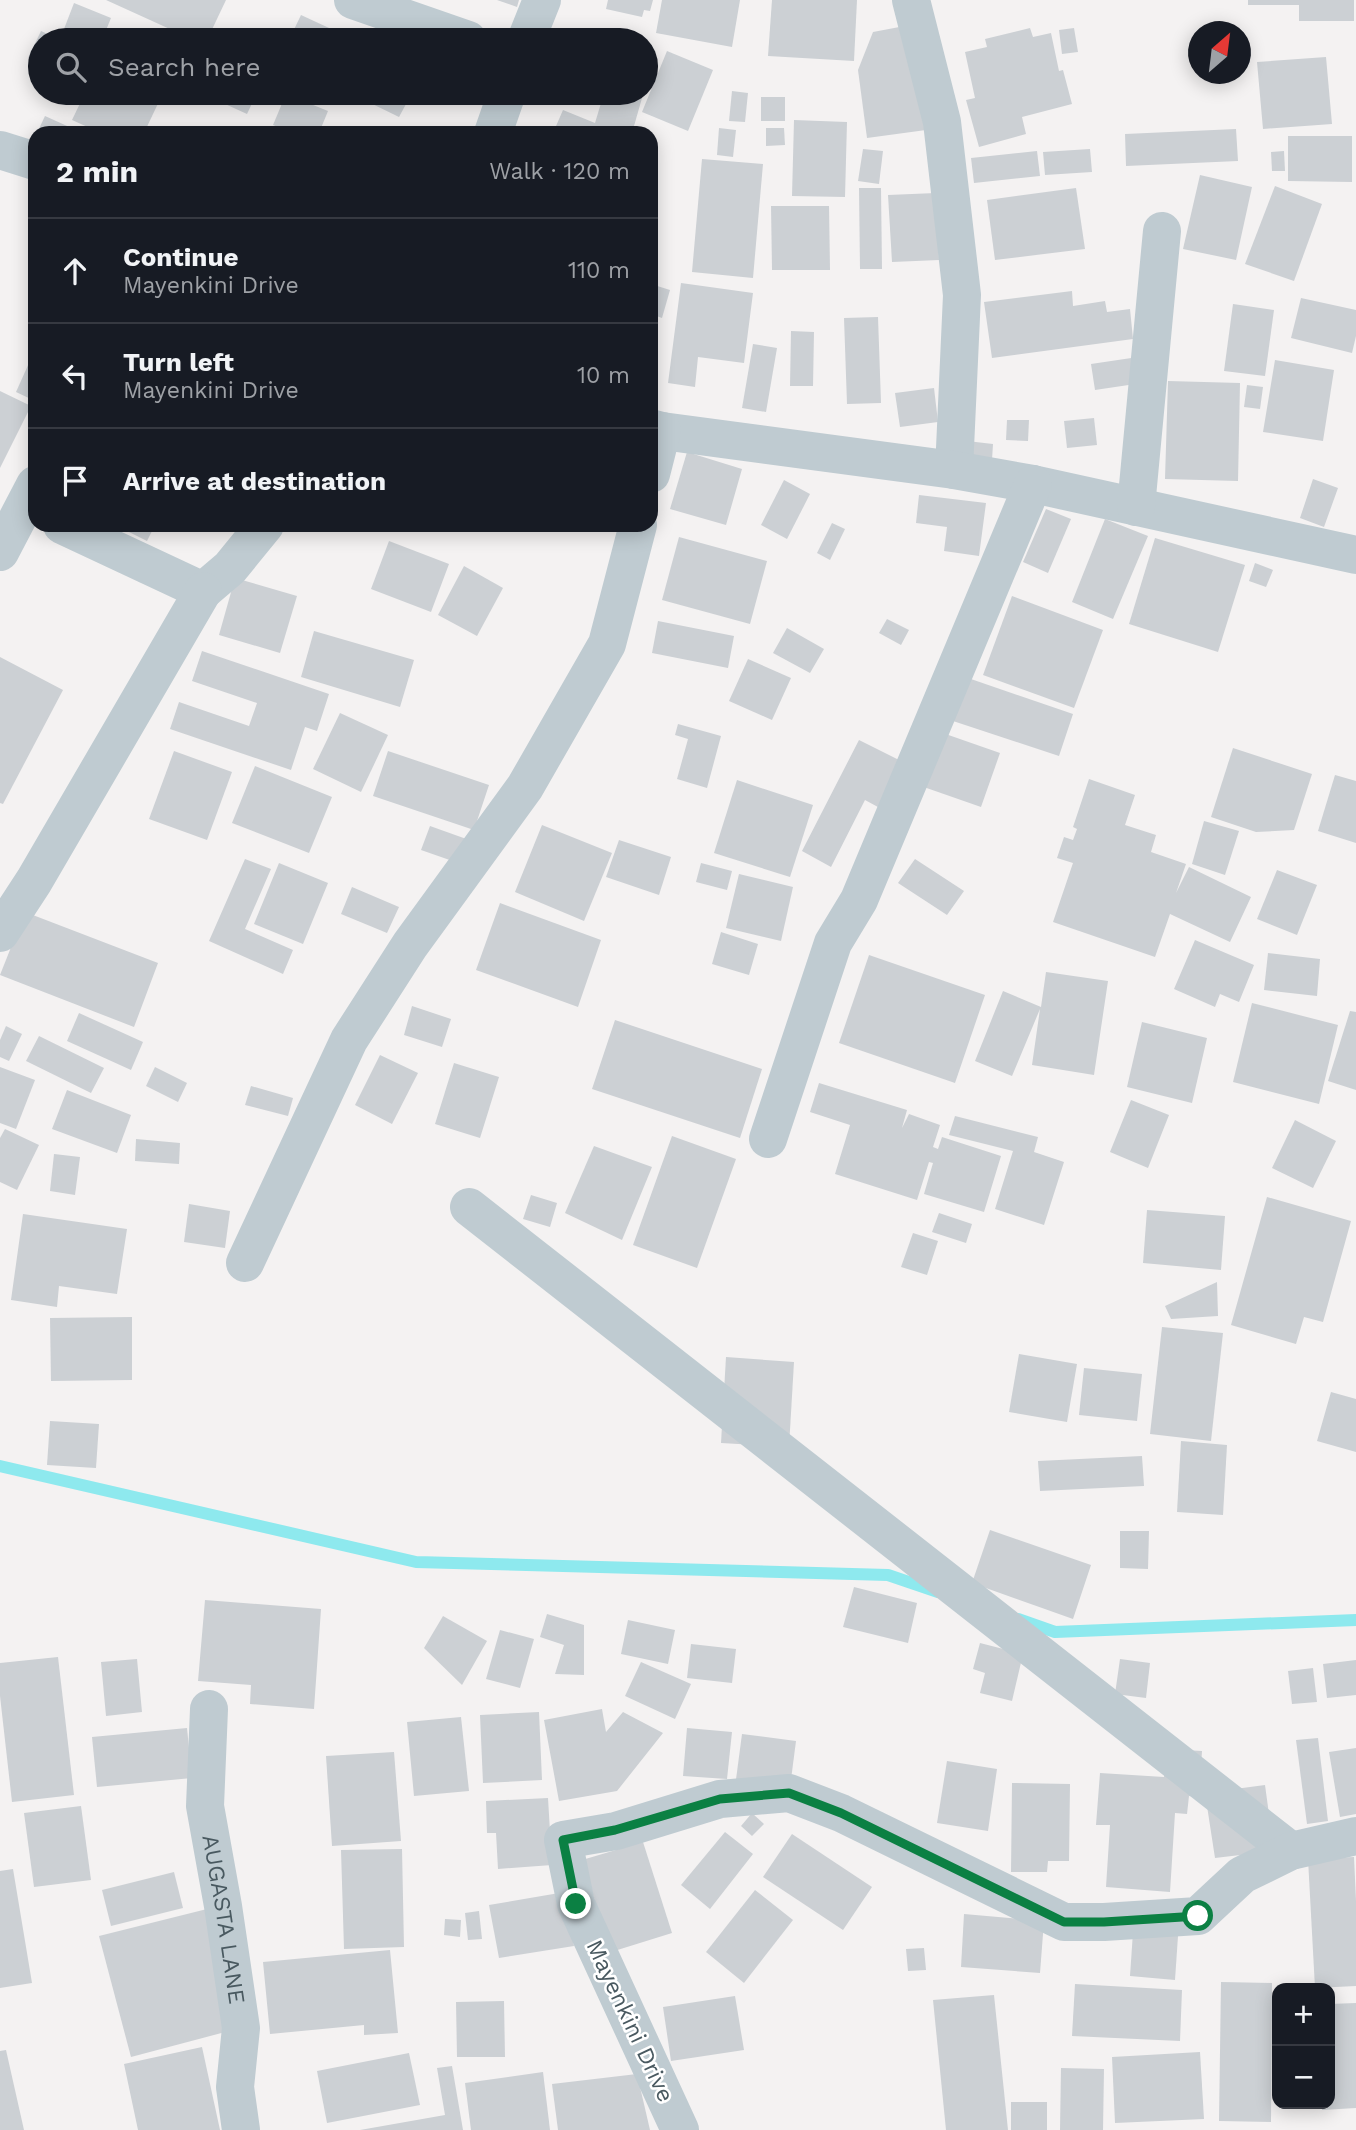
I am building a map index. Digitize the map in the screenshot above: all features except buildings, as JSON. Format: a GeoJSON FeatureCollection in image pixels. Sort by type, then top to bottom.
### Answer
{"type":"FeatureCollection","features":[{"type":"Feature","properties":{"kind":"street"},"geometry":{"type":"LineString","coordinates":[[353,0],[434,28]]}},
{"type":"Feature","properties":{"kind":"street"},"geometry":{"type":"LineString","coordinates":[[531,28],[542,0]]}},
{"type":"Feature","properties":{"kind":"street"},"geometry":{"type":"LineString","coordinates":[[911,0],[942,122],[962,295],[954,470]]}},
{"type":"Feature","properties":{"kind":"street"},"geometry":{"type":"LineString","coordinates":[[495,126],[503,105]]}},
{"type":"Feature","properties":{"kind":"street"},"geometry":{"type":"LineString","coordinates":[[0,150],[28,159]]}},
{"type":"Feature","properties":{"kind":"street"},"geometry":{"type":"LineString","coordinates":[[1136,507],[1162,231]]}},
{"type":"Feature","properties":{"kind":"street"},"geometry":{"type":"LineString","coordinates":[[658,429],[954,470],[1033,484],[1356,555]]}},
{"type":"Feature","properties":{"kind":"street"},"geometry":{"type":"LineString","coordinates":[[768,1139],[833,943],[859,901],[1033,484]]}},
{"type":"Feature","properties":{"kind":"street"},"geometry":{"type":"LineString","coordinates":[[0,552],[28,506]]}},
{"type":"Feature","properties":{"kind":"street"},"geometry":{"type":"LineString","coordinates":[[77,532],[203,591]]}},
{"type":"Feature","properties":{"kind":"street"},"geometry":{"type":"LineString","coordinates":[[0,933],[41,869],[203,591],[230,568],[259,532]]}},
{"type":"Feature","properties":{"kind":"street"},"geometry":{"type":"LineString","coordinates":[[245,1263],[349,1040],[410,945],[525,787],[607,644],[636,532]]}},
{"type":"Feature","properties":{"kind":"street"},"geometry":{"type":"LineString","coordinates":[[470,1207],[1291,1851]]}},
{"type":"Feature","properties":{"kind":"street","name":"AUGASTA LANE"},"geometry":{"type":"LineString","coordinates":[[209,1709],[205,1806],[241,2028],[235,2087],[241,2130]]}},
{"type":"Feature","properties":{"kind":"street","name":"Mayenkini Drive"},"geometry":{"type":"LineString","coordinates":[[680,2130],[576,1904],[563,1840],[615,1830],[720,1799],[789,1793],[841,1813],[1064,1922],[1104,1922],[1198,1916],[1242,1875],[1291,1851],[1356,1836]]}},
{"type":"Feature","properties":{"kind":"waterway"},"geometry":{"type":"LineString","coordinates":[[0,1466],[416,1562],[888,1575],[938,1592]]}},
{"type":"Feature","properties":{"kind":"waterway"},"geometry":{"type":"LineString","coordinates":[[1018,1619],[1055,1632],[1356,1620]]}},
{"type":"Feature","properties":{"kind":"route"},"geometry":{"type":"LineString","coordinates":[[576,1904],[563,1840],[615,1830],[720,1799],[789,1793],[841,1813],[1064,1922],[1198,1916]]}}]}
